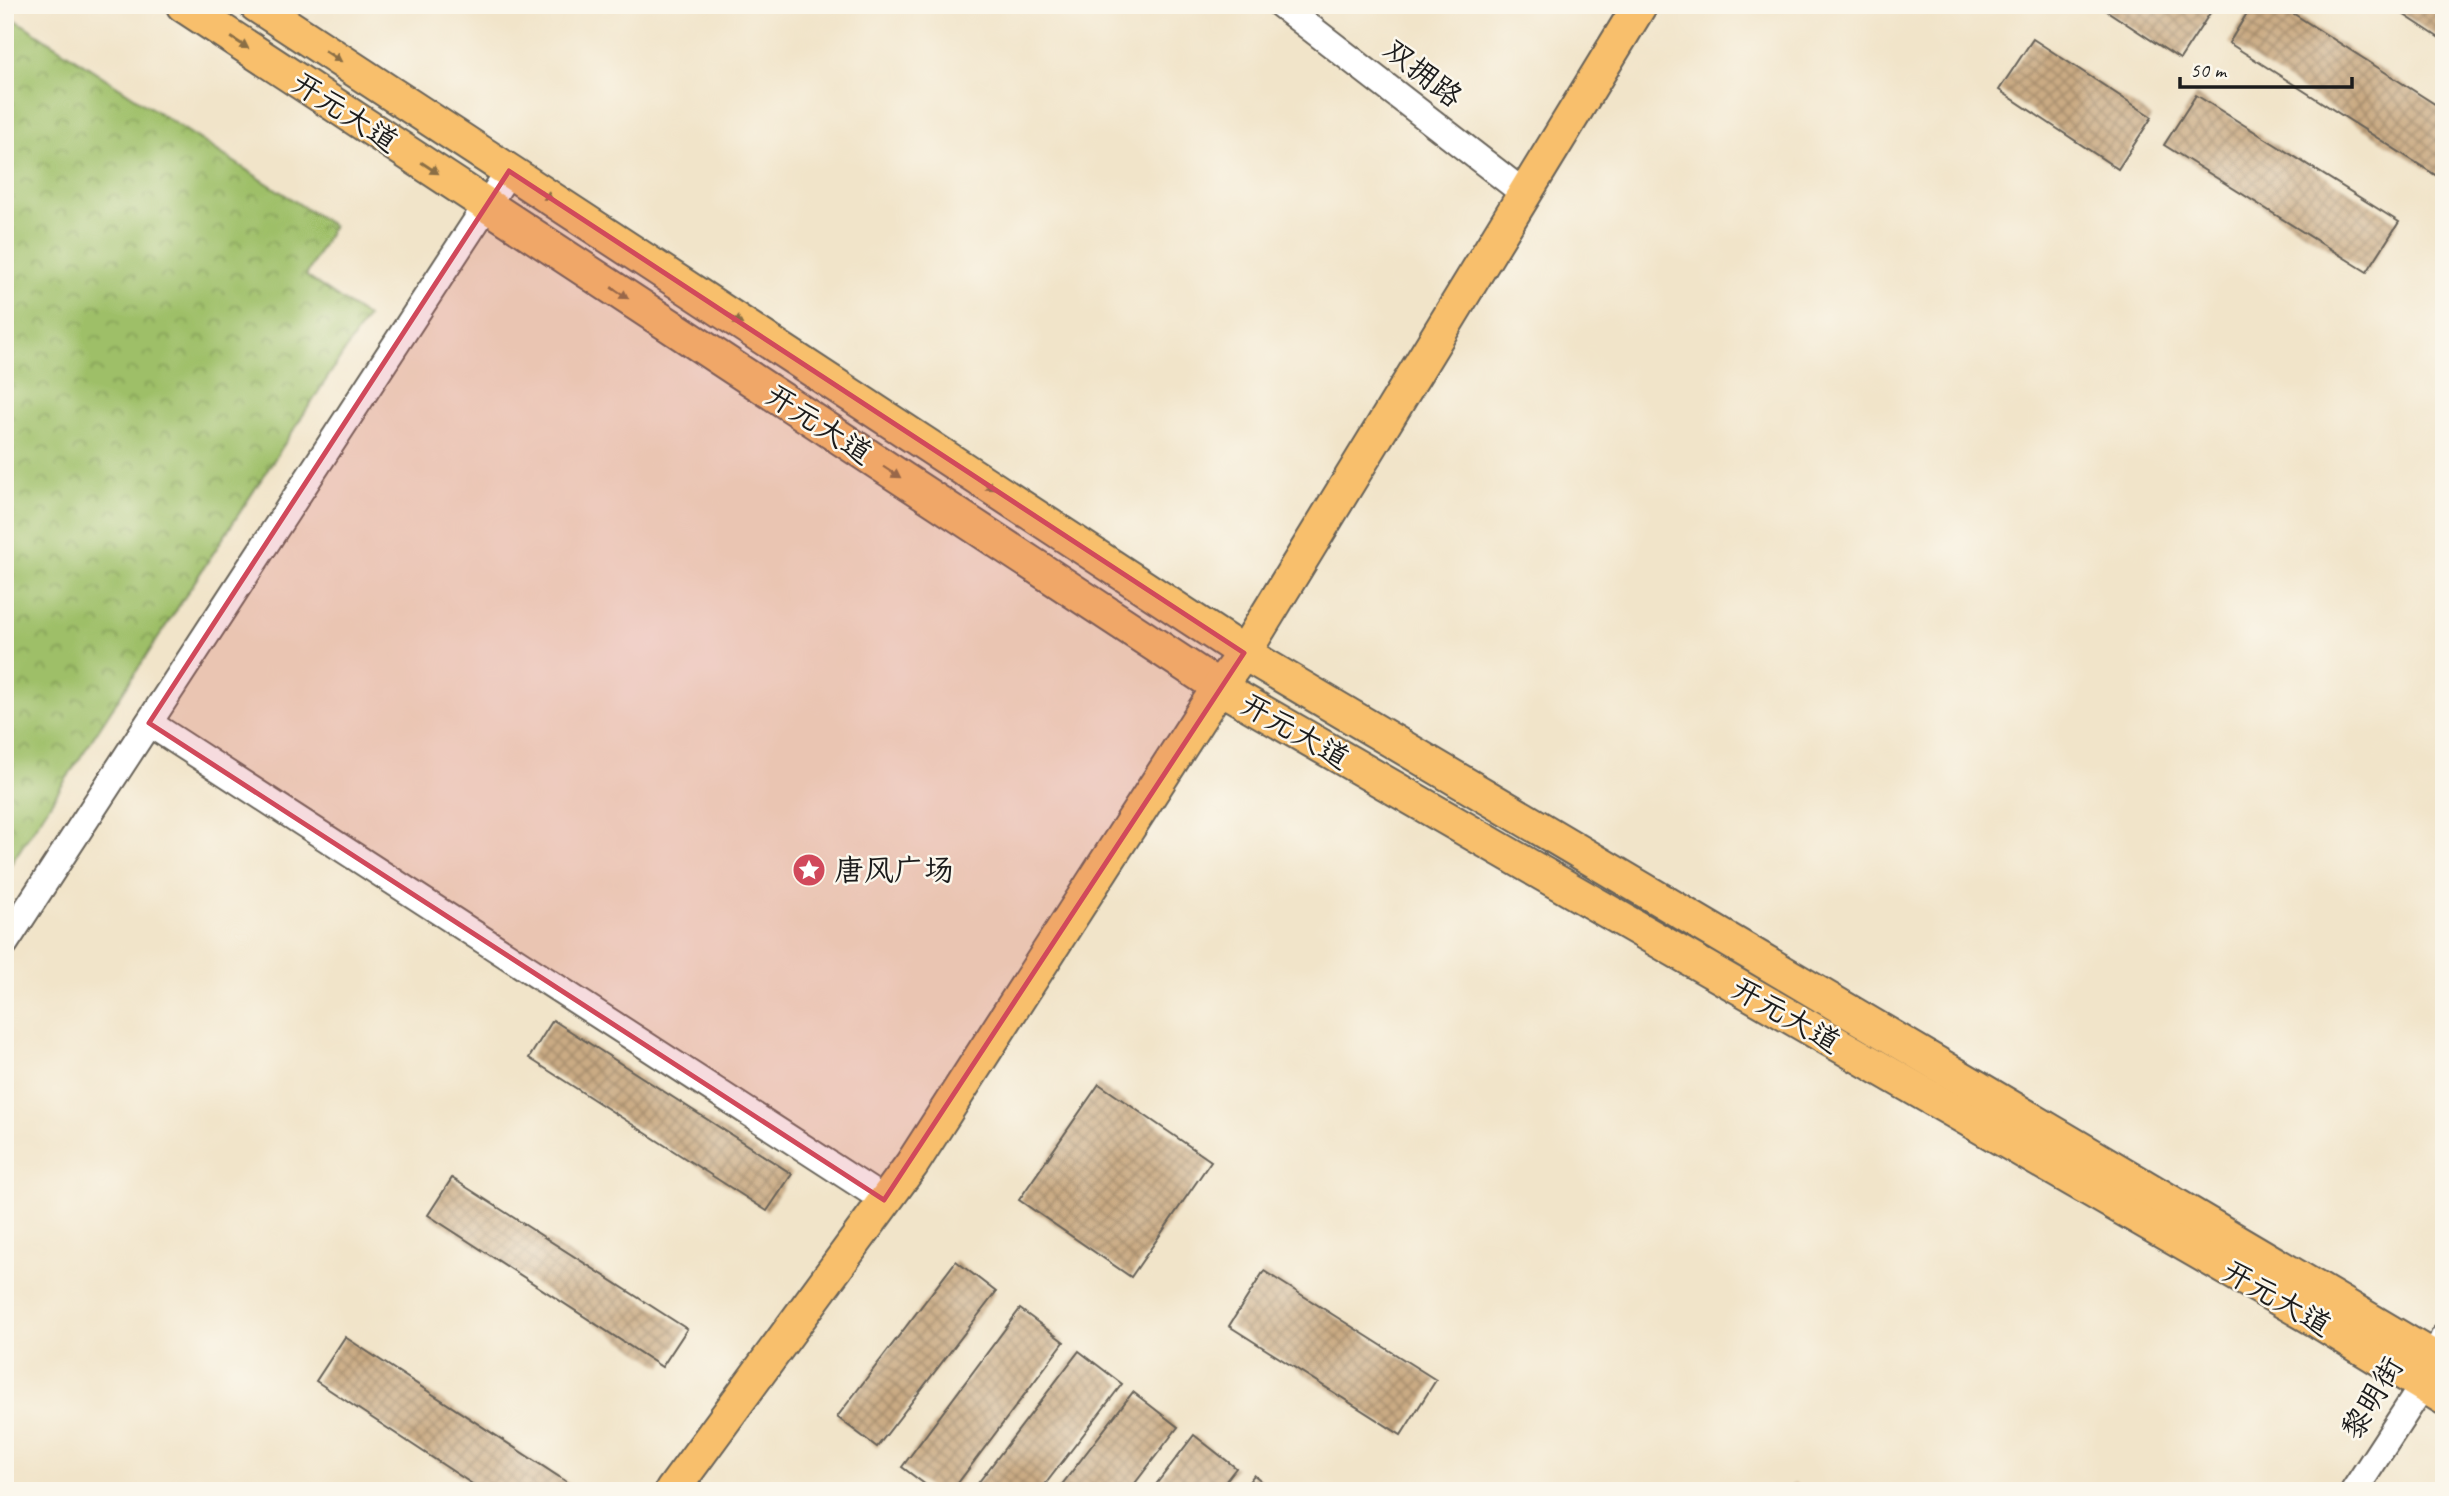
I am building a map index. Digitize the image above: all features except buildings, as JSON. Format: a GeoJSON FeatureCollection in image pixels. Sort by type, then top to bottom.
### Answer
{"type":"FeatureCollection","features":[{"type":"Feature","properties":{"kind":"main road","name":"开元大道"},"geometry":{"type":"LineString","coordinates":[[183,5],[1219,687],[2316,1321],[2438,1369]]}},
{"type":"Feature","properties":{"kind":"main road","name":"开元大道"},"geometry":{"type":"LineString","coordinates":[[256,5],[1244,653],[2438,1369]]}},
{"type":"Feature","properties":{"kind":"main road"},"geometry":{"type":"LineString","coordinates":[[673,1491],[912,1164],[1219,687],[1244,653],[1640,5]]}},
{"type":"Feature","properties":{"kind":"street","name":"双拥路"},"geometry":{"type":"LineString","coordinates":[[1281,5],[1525,194]]}},
{"type":"Feature","properties":{"kind":"street"},"geometry":{"type":"LineString","coordinates":[[5,943],[509,172]]}},
{"type":"Feature","properties":{"kind":"street"},"geometry":{"type":"LineString","coordinates":[[149,723],[884,1200]]}},
{"type":"Feature","properties":{"kind":"street","name":"黎明街"},"geometry":{"type":"LineString","coordinates":[[2354,1491],[2438,1369]]}},
{"type":"Feature","properties":{"kind":"highlighted area"},"geometry":{"type":"Polygon","coordinates":[[[509,171],[1244,653],[884,1200],[149,723],[509,171]]]}},
{"type":"Feature","properties":{"kind":"green space"},"geometry":{"type":"Polygon","coordinates":[[[5,13],[333,226],[306,276],[367,317],[5,873],[5,13]]]}},
{"type":"Feature","properties":{"kind":"place","name":"唐风广场"},"geometry":{"type":"Point","coordinates":[809,870]}}]}
